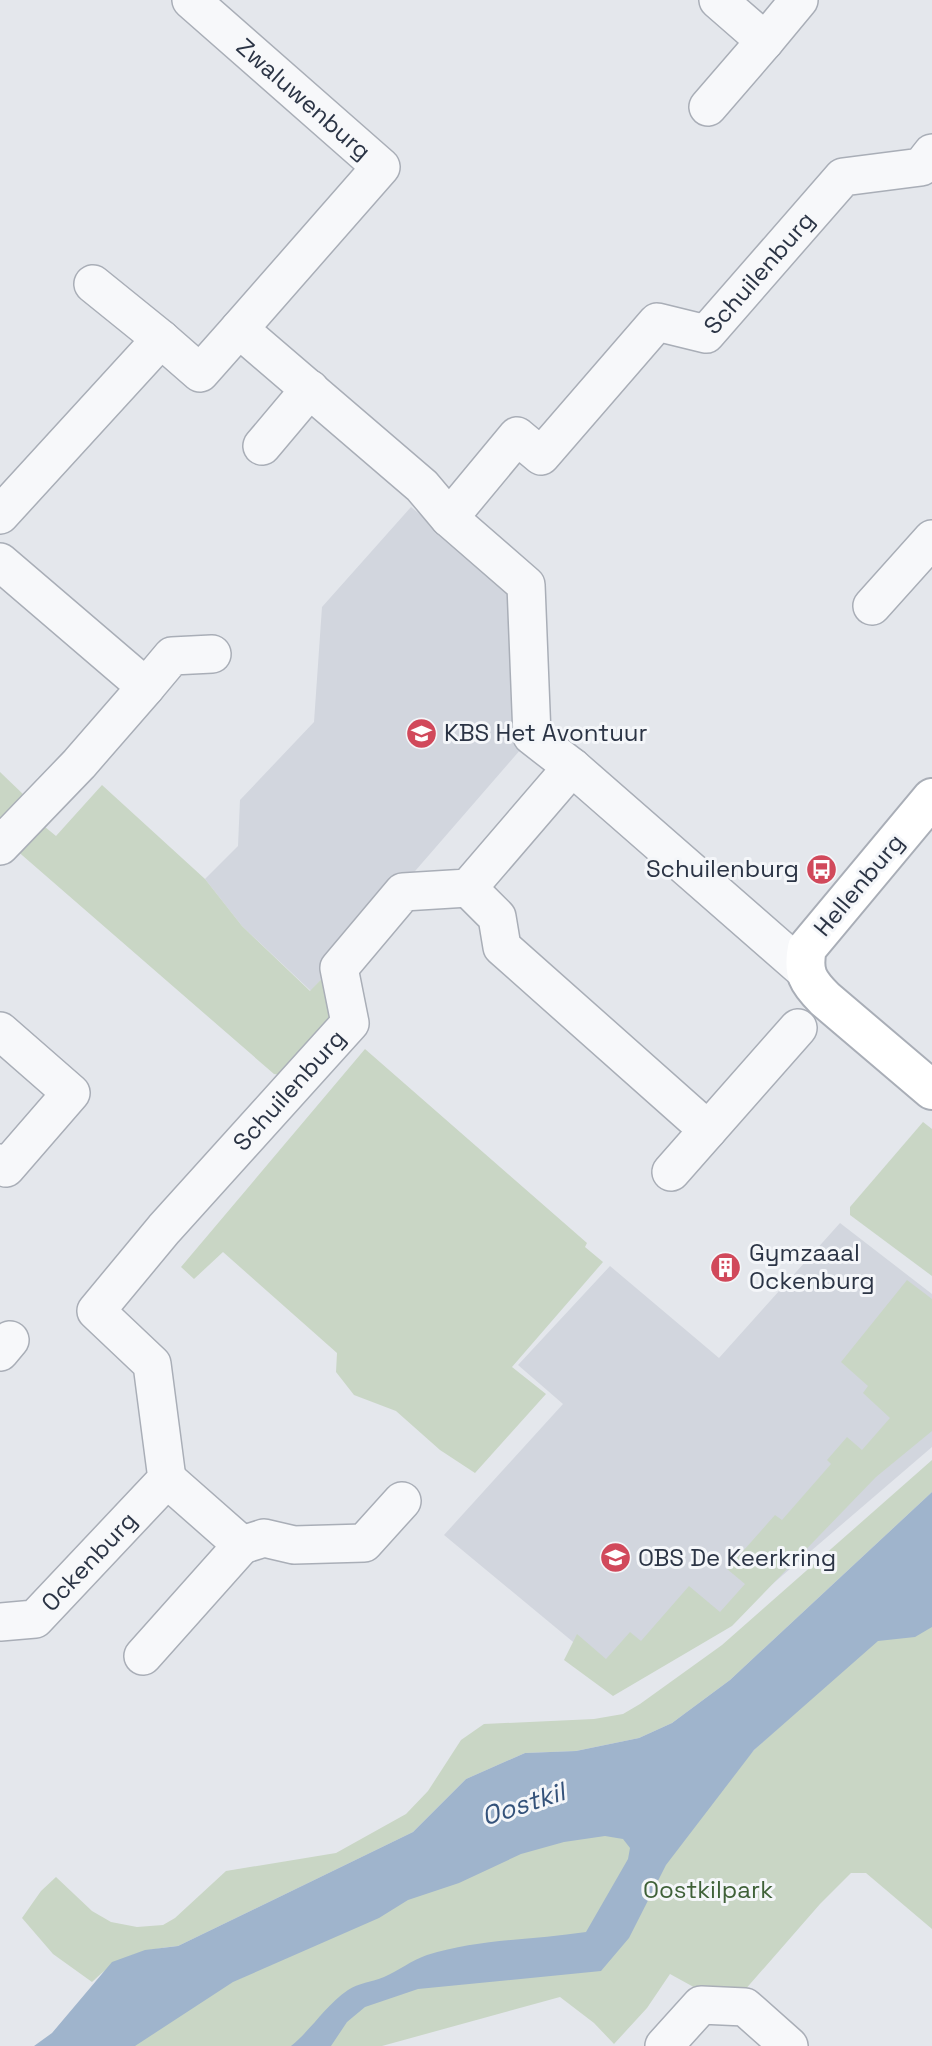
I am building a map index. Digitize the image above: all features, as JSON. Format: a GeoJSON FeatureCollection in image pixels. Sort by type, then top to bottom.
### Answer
{"type":"FeatureCollection","features":[{"type":"Feature","properties":{"kind":"street","name":"Zwaluwenburg"},"geometry":{"type":"LineString","coordinates":[[93,284],[200,373],[381,167],[191,0]]}},
{"type":"Feature","properties":{"kind":"street"},"geometry":{"type":"LineString","coordinates":[[718,0],[765,41]]}},
{"type":"Feature","properties":{"kind":"street"},"geometry":{"type":"LineString","coordinates":[[708,107],[799,0]]}},
{"type":"Feature","properties":{"kind":"street","name":"Schuilenburg"},"geometry":{"type":"LineString","coordinates":[[449,518],[517,436],[541,456],[657,321],[706,334],[843,177],[928,166]]}},
{"type":"Feature","properties":{"kind":"street"},"geometry":{"type":"LineString","coordinates":[[239,329],[422,486],[449,518],[526,585],[532,736],[572,767],[803,969],[809,984],[932,1090]]}},
{"type":"Feature","properties":{"kind":"street"},"geometry":{"type":"LineString","coordinates":[[0,515],[161,339]]}},
{"type":"Feature","properties":{"kind":"street"},"geometry":{"type":"LineString","coordinates":[[262,446],[310,389]]}},
{"type":"Feature","properties":{"kind":"street"},"geometry":{"type":"LineString","coordinates":[[872,606],[932,539]]}},
{"type":"Feature","properties":{"kind":"street"},"geometry":{"type":"LineString","coordinates":[[0,562],[146,687]]}},
{"type":"Feature","properties":{"kind":"street"},"geometry":{"type":"LineString","coordinates":[[0,846],[79,764],[172,656],[212,653]]}},
{"type":"Feature","properties":{"kind":"street"},"geometry":{"type":"LineString","coordinates":[[572,767],[468,888],[497,916],[502,947],[708,1130]]}},
{"type":"Feature","properties":{"kind":"street","name":"Hellenburg"},"geometry":{"type":"LineString","coordinates":[[803,969],[807,948],[932,798]]}},
{"type":"Feature","properties":{"kind":"street","name":"Schuilenburg"},"geometry":{"type":"LineString","coordinates":[[167,1479],[152,1364],[96,1311],[164,1229],[350,1023],[339,968],[403,892],[468,888]]}},
{"type":"Feature","properties":{"kind":"street"},"geometry":{"type":"LineString","coordinates":[[671,1172],[798,1028]]}},
{"type":"Feature","properties":{"kind":"street"},"geometry":{"type":"LineString","coordinates":[[0,1031],[71,1093],[6,1168],[0,1163]]}},
{"type":"Feature","properties":{"kind":"street"},"geometry":{"type":"LineString","coordinates":[[167,1479],[242,1545]]}},
{"type":"Feature","properties":{"kind":"street","name":"Ockenburg"},"geometry":{"type":"LineString","coordinates":[[0,1622],[35,1619],[167,1479]]}},
{"type":"Feature","properties":{"kind":"street"},"geometry":{"type":"LineString","coordinates":[[143,1656],[242,1545],[264,1538],[294,1545],[364,1543],[402,1501]]}},
{"type":"Feature","properties":{"kind":"street"},"geometry":{"type":"LineString","coordinates":[[664,2046],[693,1998],[744,2007],[789,2046]]}},
{"type":"Feature","properties":{"kind":"shaded area"},"geometry":{"type":"Polygon","coordinates":[[[411,507],[511,589],[521,749],[311,991],[242,926],[205,879],[238,846],[240,800],[314,722],[322,607],[411,507]]]}},
{"type":"Feature","properties":{"kind":"shaded area"},"geometry":{"type":"Polygon","coordinates":[[[840,1223],[932,1294],[932,1447],[720,1629],[619,1680],[444,1535],[563,1404],[518,1365],[610,1266],[719,1358],[840,1223]]]}},
{"type":"Feature","properties":{"kind":"green space"},"geometry":{"type":"Polygon","coordinates":[[[0,772],[26,797],[0,825],[0,772]]]}},
{"type":"Feature","properties":{"kind":"green space"},"geometry":{"type":"Polygon","coordinates":[[[102,785],[205,879],[242,926],[310,991],[334,966],[338,1023],[288,1076],[274,1074],[15,849],[39,822],[56,836],[102,785]]]}},
{"type":"Feature","properties":{"kind":"green space"},"geometry":{"type":"Polygon","coordinates":[[[365,1049],[587,1243],[585,1247],[603,1262],[512,1367],[546,1394],[475,1473],[440,1450],[396,1411],[354,1395],[336,1372],[337,1353],[223,1252],[194,1279],[181,1267],[365,1049]]]}},
{"type":"Feature","properties":{"kind":"green space"},"geometry":{"type":"Polygon","coordinates":[[[923,1122],[932,1129],[932,1276],[850,1215],[850,1207],[923,1122]]]}},
{"type":"Feature","properties":{"kind":"green space"},"geometry":{"type":"Polygon","coordinates":[[[907,1280],[932,1299],[932,1431],[876,1477],[732,1626],[613,1696],[564,1660],[577,1634],[606,1659],[630,1632],[641,1641],[689,1586],[720,1612],[745,1584],[727,1569],[775,1515],[782,1520],[831,1464],[827,1460],[847,1437],[862,1450],[890,1418],[863,1393],[868,1386],[841,1362],[907,1280]]]}},
{"type":"Feature","properties":{"kind":"green space"},"geometry":{"type":"Polygon","coordinates":[[[932,1460],[932,1492],[730,1680],[672,1723],[639,1738],[576,1751],[525,1753],[466,1779],[413,1832],[178,1946],[132,1955],[92,1982],[53,1954],[22,1918],[41,1891],[56,1877],[92,1911],[111,1922],[137,1927],[163,1925],[175,1918],[226,1871],[336,1853],[406,1814],[428,1791],[461,1740],[484,1724],[594,1719],[623,1714],[722,1645],[932,1460]]]}},
{"type":"Feature","properties":{"kind":"green space","name":"Oostkilpark"},"geometry":{"type":"Polygon","coordinates":[[[932,1587],[932,1929],[866,1873],[851,1873],[820,1904],[730,2007],[670,1974],[647,2008],[614,2044],[594,2023],[560,1997],[382,2046],[123,2046],[265,1954],[452,1867],[719,1790],[754,1750],[932,1587]]]}},
{"type":"Feature","properties":{"kind":"water","name":"Oostkil"},"geometry":{"type":"Polygon","coordinates":[[[932,1492],[932,1627],[915,1637],[878,1641],[754,1750],[666,1865],[629,1938],[601,1971],[418,1989],[365,2007],[347,2022],[331,2046],[291,2046],[348,1990],[384,1977],[421,1957],[466,1946],[586,1932],[628,1859],[630,1848],[623,1839],[605,1836],[564,1842],[521,1854],[459,1883],[408,1900],[379,1918],[233,1982],[135,2046],[34,2046],[52,2033],[112,1962],[145,1950],[178,1946],[413,1832],[466,1779],[525,1753],[576,1751],[639,1738],[672,1723],[730,1680],[932,1492]]]}},
{"type":"Feature","properties":{"kind":"place","name":"KBS Het Avontuur"},"geometry":{"type":"Point","coordinates":[421,733]}},
{"type":"Feature","properties":{"kind":"place","name":"Schuilenburg"},"geometry":{"type":"Point","coordinates":[822,869]}},
{"type":"Feature","properties":{"kind":"place","name":"Gymzaaal Ockenburg"},"geometry":{"type":"Point","coordinates":[726,1267]}},
{"type":"Feature","properties":{"kind":"place","name":"OBS De Keerkring"},"geometry":{"type":"Point","coordinates":[615,1558]}}]}
